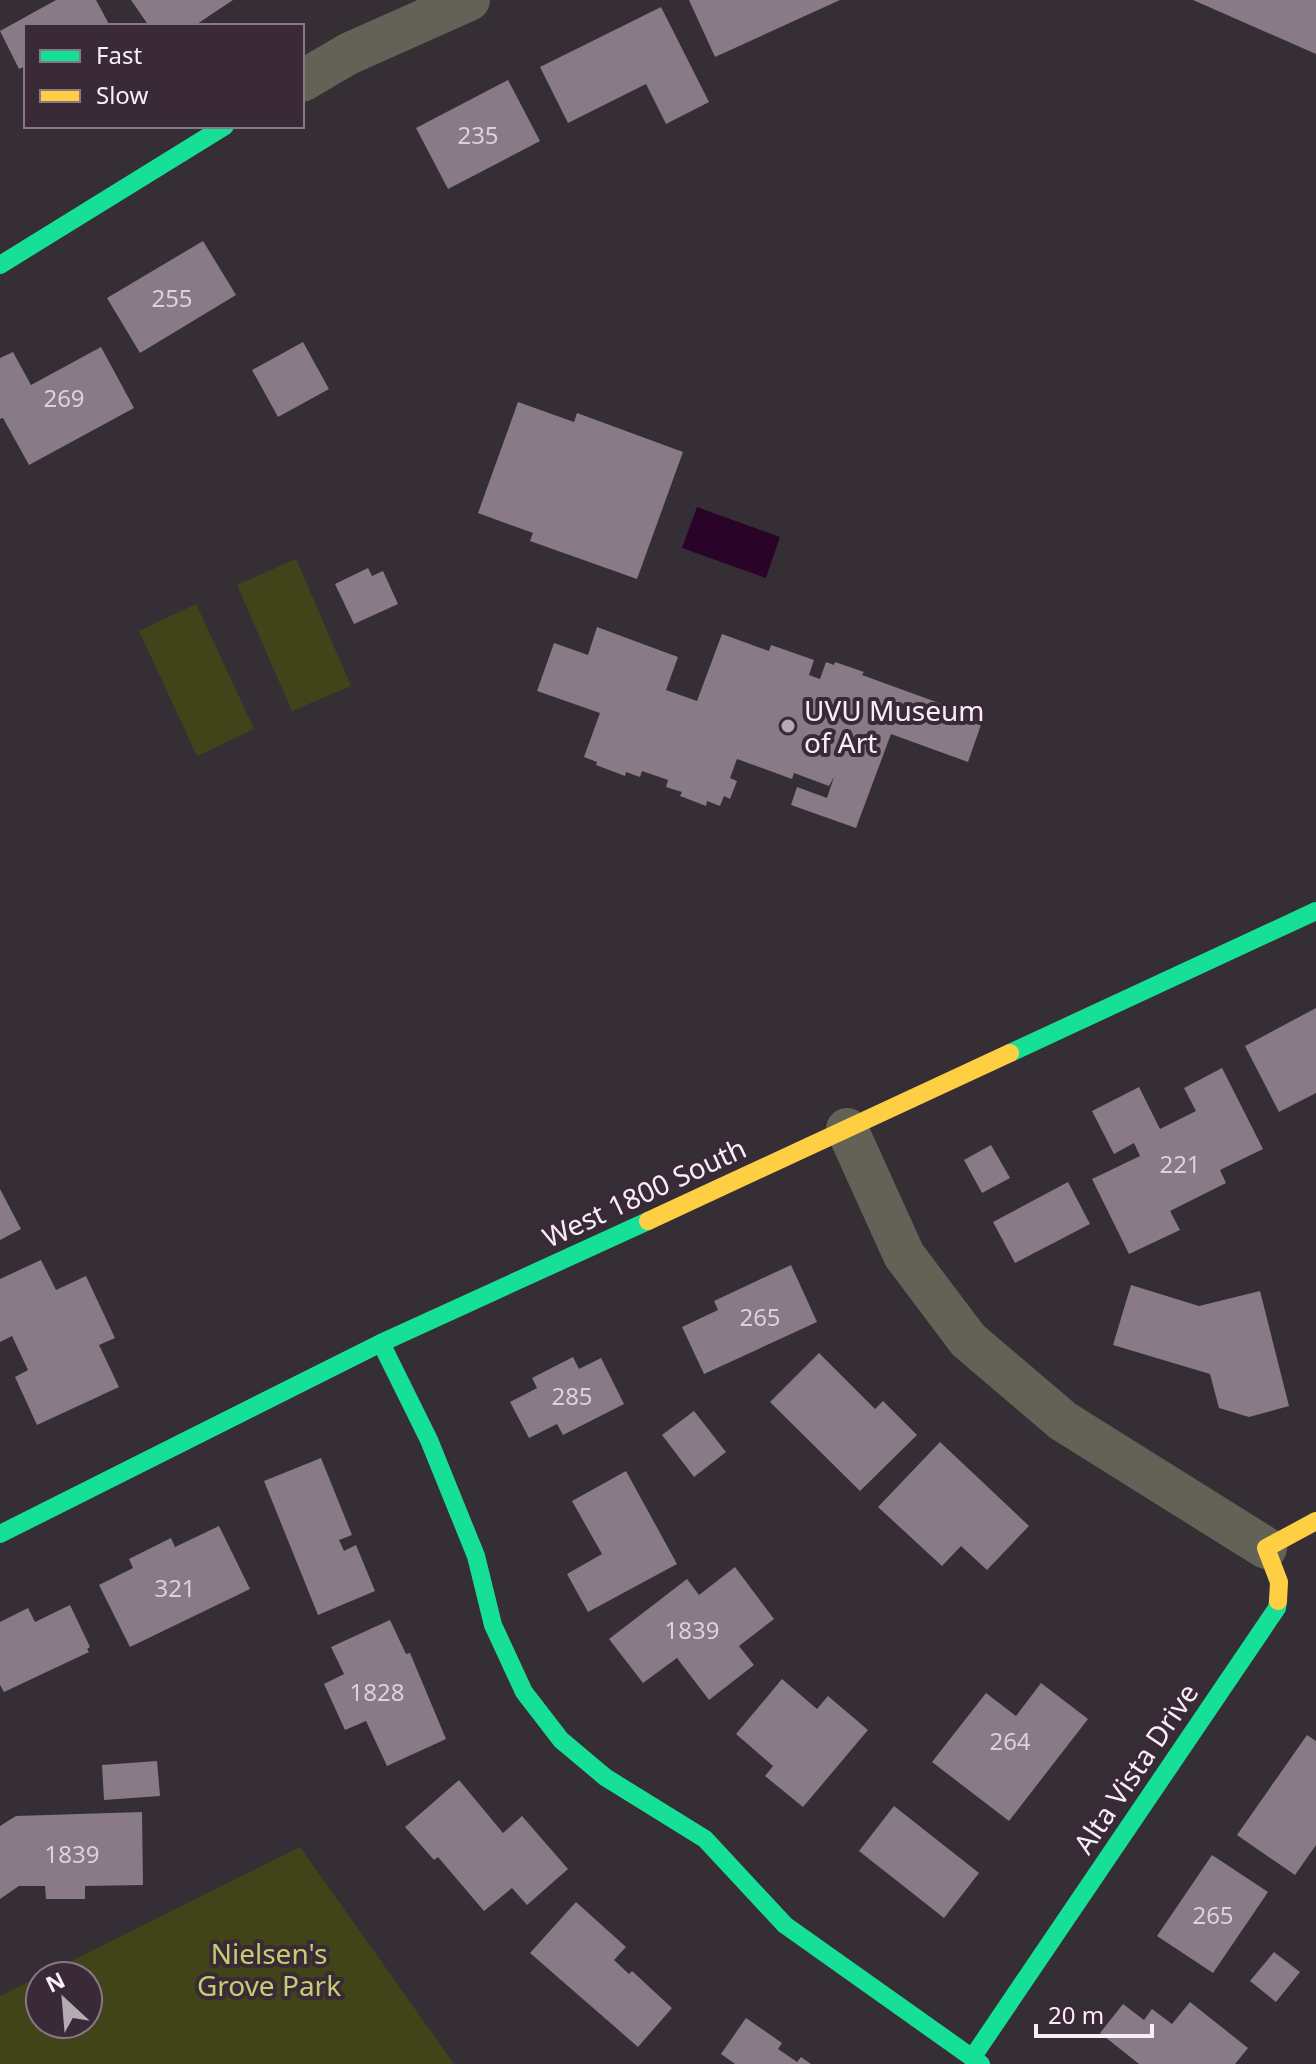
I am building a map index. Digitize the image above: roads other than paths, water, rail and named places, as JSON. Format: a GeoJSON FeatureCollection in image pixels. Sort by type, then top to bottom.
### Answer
{"type":"FeatureCollection","features":[{"type":"Feature","properties":{"kind":"street"},"geometry":{"type":"LineString","coordinates":[[304,80],[348,54],[469,0]]}},
{"type":"Feature","properties":{"kind":"street"},"geometry":{"type":"LineString","coordinates":[[0,265],[222,128]]}},
{"type":"Feature","properties":{"kind":"street","name":"West 1800 South"},"geometry":{"type":"LineString","coordinates":[[2,1529],[381,1343],[1316,911]]}},
{"type":"Feature","properties":{"kind":"street"},"geometry":{"type":"LineString","coordinates":[[847,1129],[904,1255],[968,1340],[1063,1421],[1266,1548],[1316,1521]]}},
{"type":"Feature","properties":{"kind":"street"},"geometry":{"type":"LineString","coordinates":[[381,1343],[429,1440],[476,1556],[493,1625],[524,1692],[561,1740],[605,1777],[705,1839],[785,1925],[976,2061]]}},
{"type":"Feature","properties":{"kind":"street","name":"Alta Vista Drive"},"geometry":{"type":"LineString","coordinates":[[976,2061],[1277,1608],[1279,1582],[1266,1548]]}},
{"type":"Feature","properties":{"kind":"place","name":"UVU Museum of Art"},"geometry":{"type":"Point","coordinates":[788,726]}},
{"type":"Feature","properties":{"kind":"park label","name":"Nielsen's Grove Park"},"geometry":{"type":"Point","coordinates":[269,1969]}}]}
